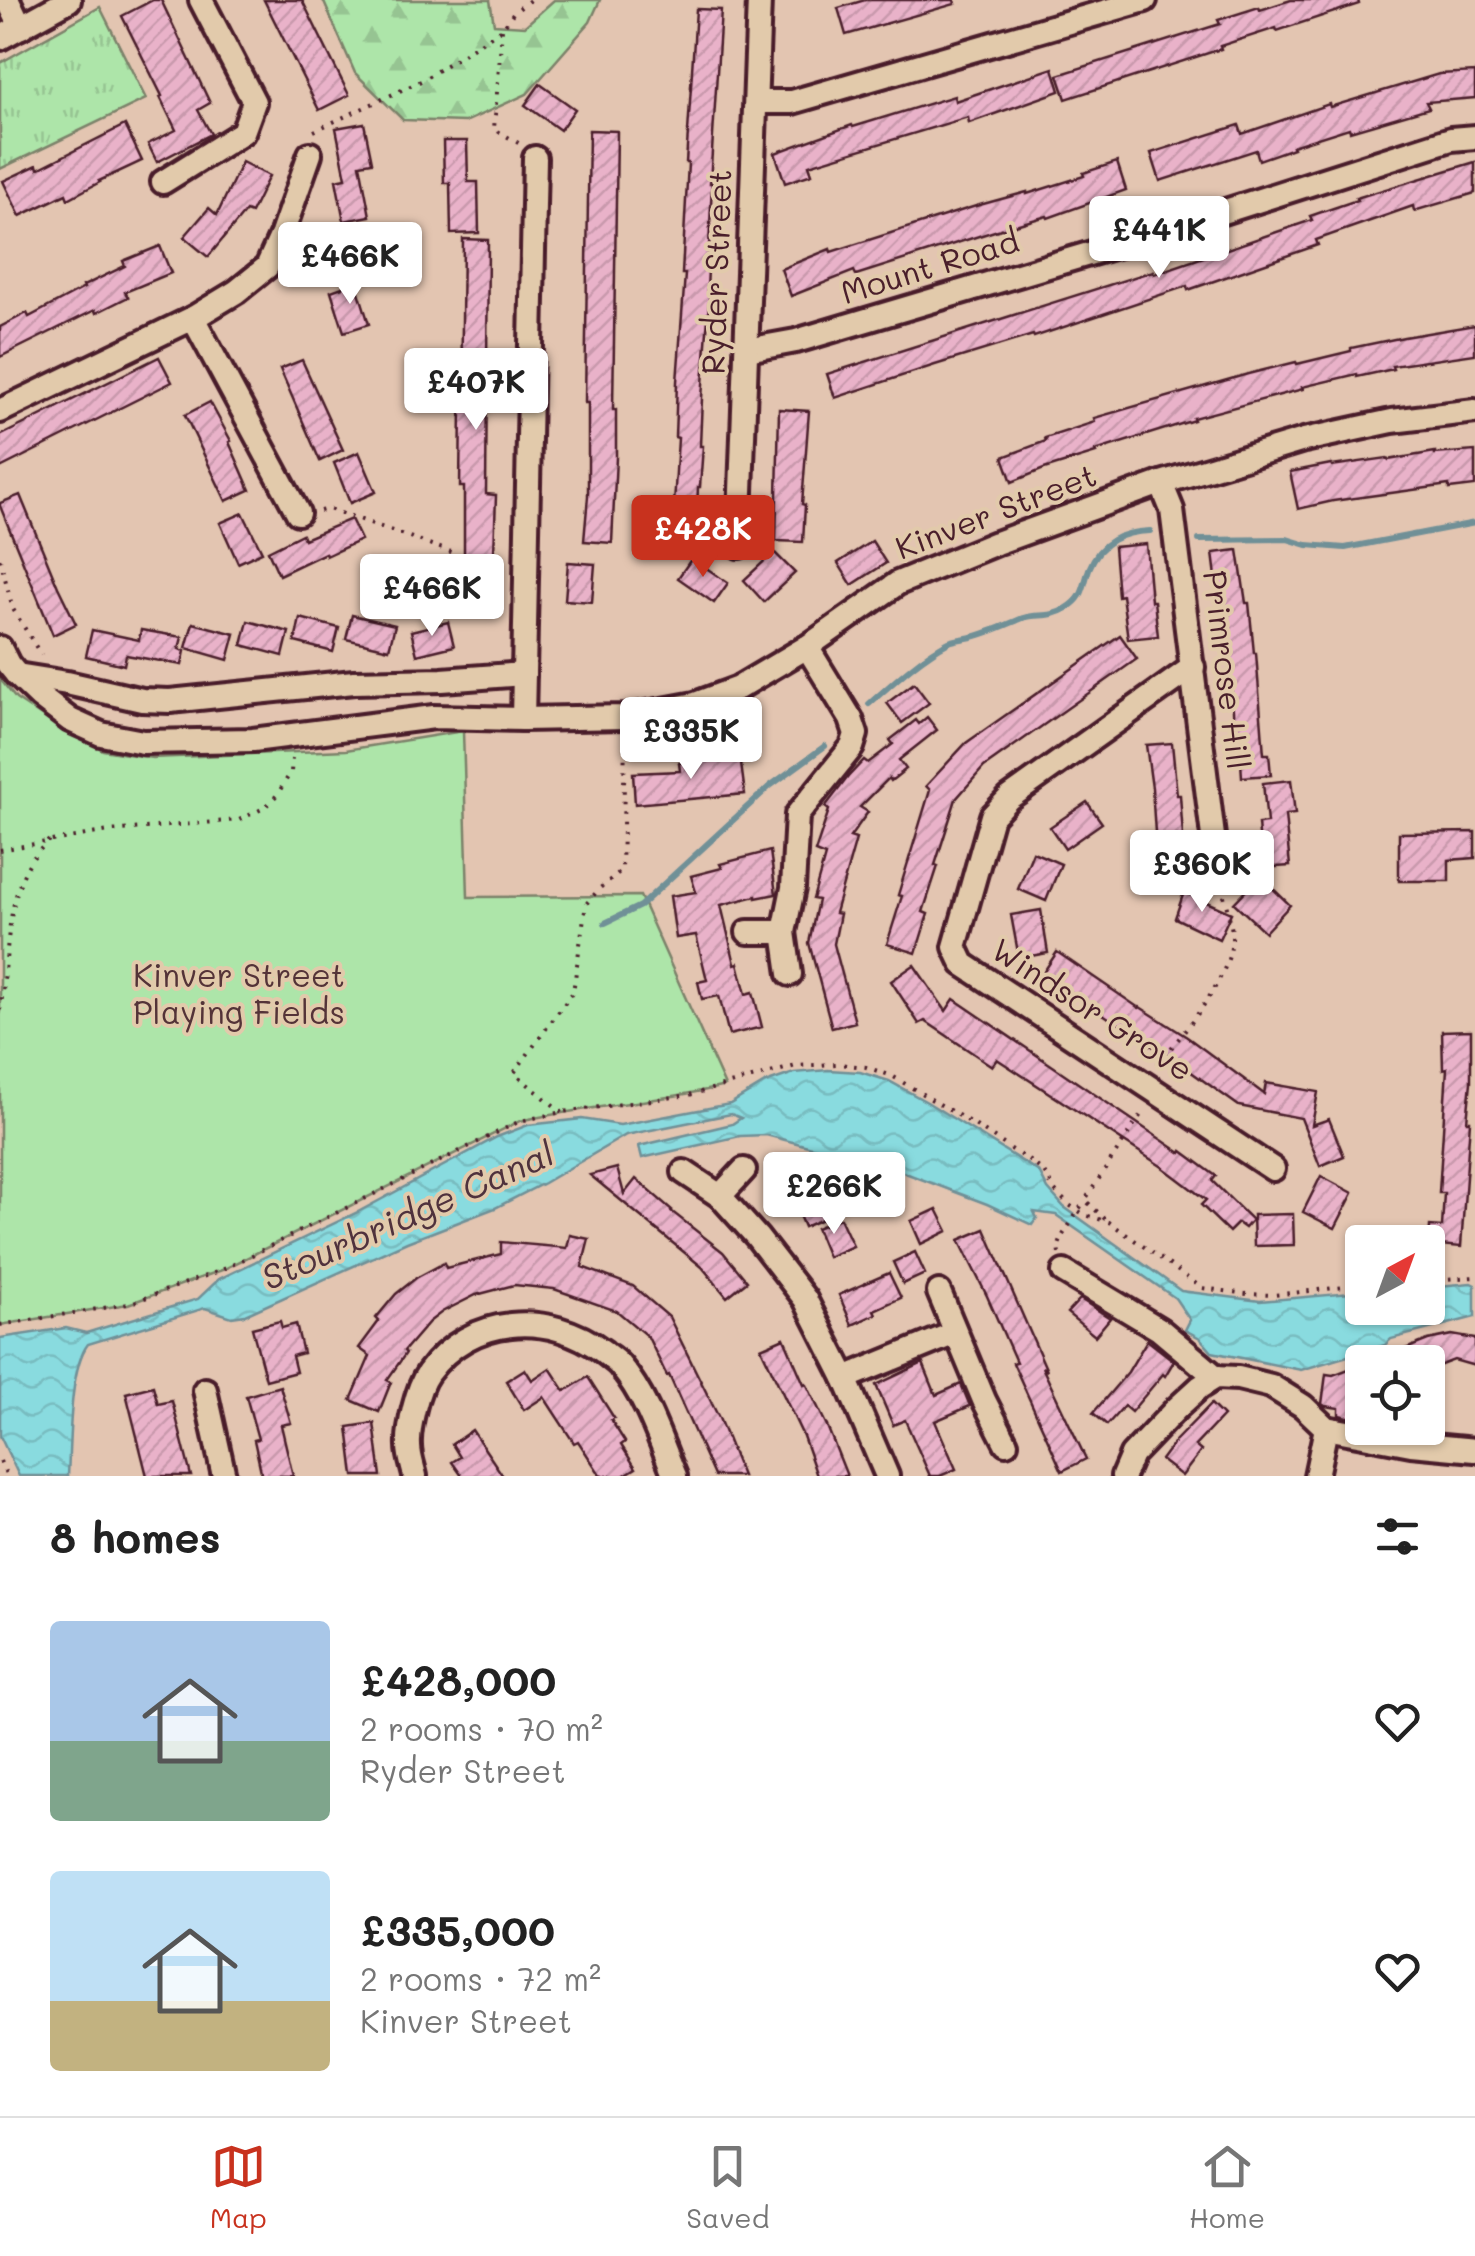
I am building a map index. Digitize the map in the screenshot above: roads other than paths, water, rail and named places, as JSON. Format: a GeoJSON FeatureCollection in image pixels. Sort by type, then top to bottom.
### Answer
{"type":"FeatureCollection","features":[{"type":"Feature","properties":{"kind":"street"},"geometry":{"type":"LineString","coordinates":[[8,0],[21,27]]}},
{"type":"Feature","properties":{"kind":"street"},"geometry":{"type":"LineString","coordinates":[[0,38],[68,0]]}},
{"type":"Feature","properties":{"kind":"street"},"geometry":{"type":"LineString","coordinates":[[163,182],[243,132],[254,102],[201,0]]}},
{"type":"Feature","properties":{"kind":"street","name":"Ryder Street"},"geometry":{"type":"LineString","coordinates":[[739,546],[759,0]]}},
{"type":"Feature","properties":{"kind":"street"},"geometry":{"type":"LineString","coordinates":[[756,102],[792,102],[1145,0]]}},
{"type":"Feature","properties":{"kind":"street","name":"Mount Road"},"geometry":{"type":"LineString","coordinates":[[747,350],[815,336],[1451,139],[1475,137]]}},
{"type":"Feature","properties":{"kind":"street"},"geometry":{"type":"LineString","coordinates":[[523,719],[531,153]]}},
{"type":"Feature","properties":{"kind":"street"},"geometry":{"type":"LineString","coordinates":[[0,411],[193,318],[267,267],[310,154]]}},
{"type":"Feature","properties":{"kind":"street"},"geometry":{"type":"LineString","coordinates":[[193,318],[298,513]]}},
{"type":"Feature","properties":{"kind":"street","name":"Kinver Street"},"geometry":{"type":"LineString","coordinates":[[0,648],[17,675],[70,720],[102,734],[143,742],[253,740],[434,717],[626,716],[695,704],[738,688],[807,647],[898,583],[1161,483],[1304,440],[1392,422],[1475,411]]}},
{"type":"Feature","properties":{"kind":"street","name":"Primrose Hill"},"geometry":{"type":"LineString","coordinates":[[1161,483],[1172,510],[1217,868]]}},
{"type":"Feature","properties":{"kind":"street"},"geometry":{"type":"LineString","coordinates":[[790,974],[784,932],[793,888],[797,815],[852,747],[856,734],[851,719],[807,647]]}},
{"type":"Feature","properties":{"kind":"street","name":"Windsor Grove"},"geometry":{"type":"LineString","coordinates":[[1193,667],[1009,798],[992,816],[955,947],[963,964],[1272,1168]]}},
{"type":"Feature","properties":{"kind":"street"},"geometry":{"type":"LineString","coordinates":[[17,675],[142,700],[170,700],[354,682],[524,674]]}},
{"type":"Feature","properties":{"kind":"street"},"geometry":{"type":"LineString","coordinates":[[748,932],[784,932]]}},
{"type":"Feature","properties":{"kind":"street"},"geometry":{"type":"LineString","coordinates":[[720,1196],[744,1170]]}},
{"type":"Feature","properties":{"kind":"street"},"geometry":{"type":"LineString","coordinates":[[684,1172],[720,1196],[805,1299],[845,1378],[886,1476]]}},
{"type":"Feature","properties":{"kind":"street"},"geometry":{"type":"LineString","coordinates":[[1064,1272],[1159,1330],[1216,1377],[1271,1386],[1303,1406],[1326,1428],[1372,1438],[1437,1438],[1475,1450]]}},
{"type":"Feature","properties":{"kind":"street"},"geometry":{"type":"LineString","coordinates":[[938,1292],[1006,1443]]}},
{"type":"Feature","properties":{"kind":"street"},"geometry":{"type":"LineString","coordinates":[[415,1476],[408,1446],[426,1376],[447,1352],[476,1333],[512,1325],[552,1326],[586,1339],[620,1365],[648,1411],[675,1476]]}},
{"type":"Feature","properties":{"kind":"street"},"geometry":{"type":"LineString","coordinates":[[845,1378],[955,1333]]}},
{"type":"Feature","properties":{"kind":"street"},"geometry":{"type":"LineString","coordinates":[[1123,1476],[1132,1454],[1188,1398],[1216,1377]]}},
{"type":"Feature","properties":{"kind":"street"},"geometry":{"type":"LineString","coordinates":[[205,1390],[224,1476]]}},
{"type":"Feature","properties":{"kind":"street"},"geometry":{"type":"LineString","coordinates":[[1316,1476],[1326,1428]]}},
{"type":"Feature","properties":{"kind":"water","name":"Stourbridge Canal"},"geometry":{"type":"Polygon","coordinates":[[[860,1072],[889,1081],[927,1102],[1039,1172],[1064,1207],[1181,1291],[1260,1301],[1345,1294],[1345,1325],[1444,1325],[1391,1339],[1385,1345],[1345,1345],[1345,1357],[1301,1370],[1212,1352],[1200,1338],[1185,1330],[1190,1320],[1175,1298],[1056,1215],[1034,1212],[1037,1218],[1032,1225],[892,1168],[766,1135],[740,1136],[642,1158],[639,1146],[732,1124],[741,1118],[731,1114],[626,1135],[495,1208],[407,1242],[245,1315],[232,1317],[205,1308],[88,1344],[74,1388],[68,1476],[19,1476],[0,1436],[0,1338],[66,1328],[86,1333],[198,1299],[219,1279],[358,1212],[497,1137],[528,1125],[582,1119],[620,1125],[730,1104],[765,1083],[794,1073],[860,1072]]]}},
{"type":"Feature","properties":{"kind":"water"},"geometry":{"type":"Polygon","coordinates":[[[1445,1285],[1475,1285],[1475,1317],[1445,1325],[1445,1285]]]}},
{"type":"Feature","properties":{"kind":"waterway"},"geometry":{"type":"LineString","coordinates":[[1199,540],[1287,539],[1345,548],[1475,523]]}},
{"type":"Feature","properties":{"kind":"waterway"},"geometry":{"type":"LineString","coordinates":[[869,704],[917,663],[949,642],[1067,608],[1080,595],[1099,551],[1121,536],[1150,531]]}},
{"type":"Feature","properties":{"kind":"waterway"},"geometry":{"type":"LineString","coordinates":[[605,923],[640,906],[770,786],[825,746]]}},
{"type":"Feature","properties":{"kind":"park label","name":"Kinver Street Playing Fields"},"geometry":{"type":"Point","coordinates":[239,994]}}]}
